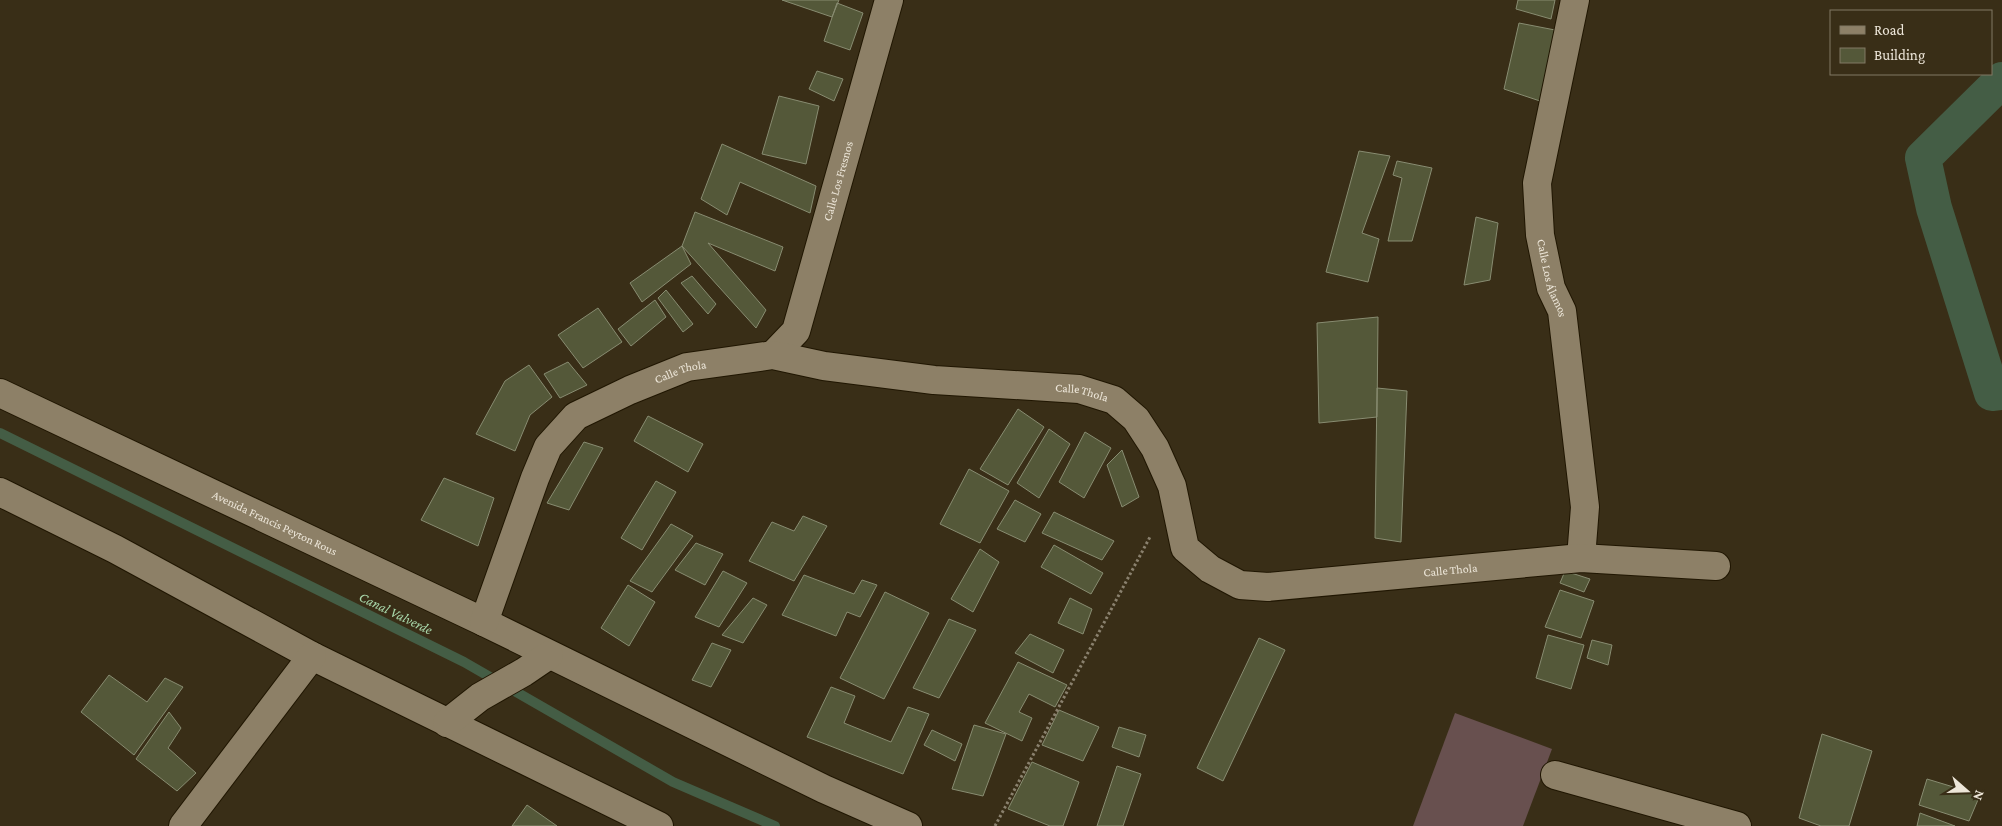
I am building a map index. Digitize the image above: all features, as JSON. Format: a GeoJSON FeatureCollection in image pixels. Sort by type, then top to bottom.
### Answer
{"type":"FeatureCollection","features":[{"type":"Feature","properties":{"kind":"street","name":"Calle Los Fresnos"},"geometry":{"type":"LineString","coordinates":[[774,354],[796,331],[889,0]]}},
{"type":"Feature","properties":{"kind":"street","name":"Calle Los Álamos"},"geometry":{"type":"LineString","coordinates":[[1575,0],[1536,184],[1542,244],[1551,288],[1562,311],[1586,506],[1581,558]]}},
{"type":"Feature","properties":{"kind":"street","name":"Calle Thola"},"geometry":{"type":"LineString","coordinates":[[484,622],[535,478],[548,447],[576,416],[630,390],[687,367],[774,354],[824,366],[934,380],[1079,389],[1114,400],[1136,420],[1155,448],[1172,486],[1185,548],[1210,570],[1240,585],[1268,587],[1581,558],[1716,566]]}},
{"type":"Feature","properties":{"kind":"street","name":"Avenida Francis Peyton Rous"},"geometry":{"type":"LineString","coordinates":[[0,393],[484,622],[824,790],[908,826]]}},
{"type":"Feature","properties":{"kind":"street"},"geometry":{"type":"LineString","coordinates":[[0,492],[115,549],[312,656],[659,826]]}},
{"type":"Feature","properties":{"kind":"street"},"geometry":{"type":"LineString","coordinates":[[447,723],[480,698],[549,655]]}},
{"type":"Feature","properties":{"kind":"street"},"geometry":{"type":"LineString","coordinates":[[183,826],[312,656]]}},
{"type":"Feature","properties":{"kind":"street"},"geometry":{"type":"LineString","coordinates":[[1555,775],[1737,826]]}},
{"type":"Feature","properties":{"kind":"path"},"geometry":{"type":"LineString","coordinates":[[995,826],[1153,532]]}},
{"type":"Feature","properties":{"kind":"shaded area"},"geometry":{"type":"Polygon","coordinates":[[[1455,713],[1552,749],[1523,826],[1413,826],[1455,713]]]}},
{"type":"Feature","properties":{"kind":"building"},"geometry":{"type":"Polygon","coordinates":[[[782,0],[839,0],[832,17],[782,0]]]}},
{"type":"Feature","properties":{"kind":"building"},"geometry":{"type":"Polygon","coordinates":[[[1518,0],[1555,0],[1551,19],[1516,9],[1518,0]]]}},
{"type":"Feature","properties":{"kind":"building"},"geometry":{"type":"Polygon","coordinates":[[[837,3],[863,13],[850,50],[824,41],[837,3]]]}},
{"type":"Feature","properties":{"kind":"building"},"geometry":{"type":"Polygon","coordinates":[[[1519,23],[1555,30],[1540,101],[1504,89],[1519,23]]]}},
{"type":"Feature","properties":{"kind":"building"},"geometry":{"type":"Polygon","coordinates":[[[817,71],[843,79],[834,101],[809,89],[817,71]]]}},
{"type":"Feature","properties":{"kind":"building"},"geometry":{"type":"Polygon","coordinates":[[[779,96],[819,106],[806,164],[762,154],[779,96]]]}},
{"type":"Feature","properties":{"kind":"building"},"geometry":{"type":"Polygon","coordinates":[[[722,144],[816,186],[810,213],[740,182],[727,215],[701,199],[722,144]]]}},
{"type":"Feature","properties":{"kind":"building"},"geometry":{"type":"Polygon","coordinates":[[[1359,151],[1390,156],[1362,233],[1379,239],[1368,282],[1326,272],[1359,151]]]}},
{"type":"Feature","properties":{"kind":"building"},"geometry":{"type":"Polygon","coordinates":[[[1397,161],[1432,168],[1412,241],[1388,241],[1402,178],[1393,175],[1397,161]]]}},
{"type":"Feature","properties":{"kind":"building"},"geometry":{"type":"Polygon","coordinates":[[[695,212],[783,247],[775,271],[708,243],[766,310],[756,328],[682,246],[695,212]]]}},
{"type":"Feature","properties":{"kind":"building"},"geometry":{"type":"Polygon","coordinates":[[[1476,217],[1498,223],[1490,280],[1464,285],[1476,217]]]}},
{"type":"Feature","properties":{"kind":"building"},"geometry":{"type":"Polygon","coordinates":[[[682,246],[691,264],[642,302],[630,283],[682,246]]]}},
{"type":"Feature","properties":{"kind":"building"},"geometry":{"type":"Polygon","coordinates":[[[692,276],[716,304],[708,314],[681,283],[692,276]]]}},
{"type":"Feature","properties":{"kind":"building"},"geometry":{"type":"Polygon","coordinates":[[[666,290],[693,324],[683,332],[658,298],[666,290]]]}},
{"type":"Feature","properties":{"kind":"building"},"geometry":{"type":"Polygon","coordinates":[[[655,300],[666,317],[631,346],[618,329],[655,300]]]}},
{"type":"Feature","properties":{"kind":"building"},"geometry":{"type":"Polygon","coordinates":[[[598,308],[622,342],[583,368],[558,335],[598,308]]]}},
{"type":"Feature","properties":{"kind":"building"},"geometry":{"type":"Polygon","coordinates":[[[1378,317],[1377,417],[1319,423],[1317,323],[1378,317]]]}},
{"type":"Feature","properties":{"kind":"building"},"geometry":{"type":"Polygon","coordinates":[[[568,362],[587,385],[560,398],[544,374],[568,362]]]}},
{"type":"Feature","properties":{"kind":"building"},"geometry":{"type":"Polygon","coordinates":[[[529,365],[552,397],[530,415],[515,451],[476,434],[505,381],[529,365]]]}},
{"type":"Feature","properties":{"kind":"building"},"geometry":{"type":"Polygon","coordinates":[[[1377,388],[1407,391],[1401,542],[1375,538],[1377,388]]]}},
{"type":"Feature","properties":{"kind":"building"},"geometry":{"type":"Polygon","coordinates":[[[1018,409],[1044,427],[1008,485],[980,469],[1018,409]]]}},
{"type":"Feature","properties":{"kind":"building"},"geometry":{"type":"Polygon","coordinates":[[[648,416],[703,444],[688,472],[634,441],[648,416]]]}},
{"type":"Feature","properties":{"kind":"building"},"geometry":{"type":"Polygon","coordinates":[[[1049,429],[1070,444],[1039,498],[1017,483],[1049,429]]]}},
{"type":"Feature","properties":{"kind":"building"},"geometry":{"type":"Polygon","coordinates":[[[1085,432],[1111,448],[1084,498],[1059,482],[1085,432]]]}},
{"type":"Feature","properties":{"kind":"building"},"geometry":{"type":"Polygon","coordinates":[[[584,442],[603,448],[569,510],[547,503],[584,442]]]}},
{"type":"Feature","properties":{"kind":"building"},"geometry":{"type":"Polygon","coordinates":[[[1122,450],[1139,497],[1122,507],[1107,465],[1122,450]]]}},
{"type":"Feature","properties":{"kind":"building"},"geometry":{"type":"Polygon","coordinates":[[[969,469],[1009,491],[980,543],[940,524],[969,469]]]}},
{"type":"Feature","properties":{"kind":"building"},"geometry":{"type":"Polygon","coordinates":[[[444,478],[494,498],[478,546],[421,520],[444,478]]]}},
{"type":"Feature","properties":{"kind":"building"},"geometry":{"type":"Polygon","coordinates":[[[656,481],[676,492],[642,550],[621,538],[656,481]]]}},
{"type":"Feature","properties":{"kind":"building"},"geometry":{"type":"Polygon","coordinates":[[[1015,500],[1041,514],[1025,542],[997,529],[1015,500]]]}},
{"type":"Feature","properties":{"kind":"building"},"geometry":{"type":"Polygon","coordinates":[[[1054,512],[1114,541],[1102,560],[1042,533],[1054,512]]]}},
{"type":"Feature","properties":{"kind":"building"},"geometry":{"type":"Polygon","coordinates":[[[803,516],[827,526],[794,581],[749,561],[772,522],[794,531],[803,516]]]}},
{"type":"Feature","properties":{"kind":"building"},"geometry":{"type":"Polygon","coordinates":[[[671,524],[693,536],[652,592],[630,581],[671,524]]]}},
{"type":"Feature","properties":{"kind":"building"},"geometry":{"type":"Polygon","coordinates":[[[696,543],[723,554],[705,585],[675,570],[696,543]]]}},
{"type":"Feature","properties":{"kind":"building"},"geometry":{"type":"Polygon","coordinates":[[[1054,545],[1103,573],[1091,594],[1041,567],[1054,545]]]}},
{"type":"Feature","properties":{"kind":"building"},"geometry":{"type":"Polygon","coordinates":[[[980,549],[999,562],[973,612],[951,599],[980,549]]]}},
{"type":"Feature","properties":{"kind":"building"},"geometry":{"type":"Polygon","coordinates":[[[723,571],[747,583],[719,627],[695,617],[723,571]]]}},
{"type":"Feature","properties":{"kind":"building"},"geometry":{"type":"Polygon","coordinates":[[[1565,571],[1590,579],[1584,592],[1560,583],[1565,571]]]}},
{"type":"Feature","properties":{"kind":"building"},"geometry":{"type":"Polygon","coordinates":[[[804,575],[854,594],[862,580],[877,585],[860,617],[847,612],[836,636],[782,615],[804,575]]]}},
{"type":"Feature","properties":{"kind":"building"},"geometry":{"type":"Polygon","coordinates":[[[628,585],[655,602],[629,646],[601,628],[628,585]]]}},
{"type":"Feature","properties":{"kind":"building"},"geometry":{"type":"Polygon","coordinates":[[[1560,590],[1594,601],[1581,638],[1545,627],[1560,590]]]}},
{"type":"Feature","properties":{"kind":"building"},"geometry":{"type":"Polygon","coordinates":[[[885,592],[929,613],[884,699],[840,678],[885,592]]]}},
{"type":"Feature","properties":{"kind":"building"},"geometry":{"type":"Polygon","coordinates":[[[753,598],[767,605],[743,643],[722,635],[753,598]]]}},
{"type":"Feature","properties":{"kind":"building"},"geometry":{"type":"Polygon","coordinates":[[[1070,598],[1092,609],[1083,634],[1058,623],[1070,598]]]}},
{"type":"Feature","properties":{"kind":"building"},"geometry":{"type":"Polygon","coordinates":[[[949,619],[976,630],[939,698],[913,688],[949,619]]]}},
{"type":"Feature","properties":{"kind":"building"},"geometry":{"type":"Polygon","coordinates":[[[1030,634],[1064,650],[1053,673],[1015,653],[1030,634]]]}},
{"type":"Feature","properties":{"kind":"building"},"geometry":{"type":"Polygon","coordinates":[[[1548,635],[1584,645],[1571,689],[1536,678],[1548,635]]]}},
{"type":"Feature","properties":{"kind":"building"},"geometry":{"type":"Polygon","coordinates":[[[1259,638],[1285,650],[1223,781],[1197,768],[1259,638]]]}},
{"type":"Feature","properties":{"kind":"building"},"geometry":{"type":"Polygon","coordinates":[[[1592,640],[1612,645],[1608,665],[1587,658],[1592,640]]]}},
{"type":"Feature","properties":{"kind":"building"},"geometry":{"type":"Polygon","coordinates":[[[712,643],[731,650],[711,687],[692,680],[712,643]]]}},
{"type":"Feature","properties":{"kind":"building"},"geometry":{"type":"Polygon","coordinates":[[[1018,662],[1067,685],[1055,707],[1029,694],[1019,712],[1032,718],[1022,741],[985,723],[1018,662]]]}},
{"type":"Feature","properties":{"kind":"building"},"geometry":{"type":"Polygon","coordinates":[[[109,675],[147,702],[165,678],[183,687],[134,755],[81,712],[109,675]]]}},
{"type":"Feature","properties":{"kind":"building"},"geometry":{"type":"Polygon","coordinates":[[[831,687],[855,696],[844,723],[891,742],[908,707],[929,714],[903,774],[807,737],[831,687]]]}},
{"type":"Feature","properties":{"kind":"building"},"geometry":{"type":"Polygon","coordinates":[[[1059,710],[1099,727],[1083,761],[1042,745],[1059,710]]]}},
{"type":"Feature","properties":{"kind":"building"},"geometry":{"type":"Polygon","coordinates":[[[169,712],[181,728],[168,748],[196,773],[177,791],[136,759],[169,712]]]}},
{"type":"Feature","properties":{"kind":"building"},"geometry":{"type":"Polygon","coordinates":[[[974,725],[1006,734],[983,796],[952,789],[974,725]]]}},
{"type":"Feature","properties":{"kind":"building"},"geometry":{"type":"Polygon","coordinates":[[[1119,727],[1146,735],[1139,757],[1112,747],[1119,727]]]}},
{"type":"Feature","properties":{"kind":"building"},"geometry":{"type":"Polygon","coordinates":[[[932,730],[962,744],[955,761],[924,745],[932,730]]]}},
{"type":"Feature","properties":{"kind":"building"},"geometry":{"type":"Polygon","coordinates":[[[1822,734],[1872,751],[1849,826],[1821,826],[1799,818],[1822,734]]]}},
{"type":"Feature","properties":{"kind":"building"},"geometry":{"type":"Polygon","coordinates":[[[1032,762],[1079,782],[1063,826],[1050,826],[1008,809],[1032,762]]]}},
{"type":"Feature","properties":{"kind":"building"},"geometry":{"type":"Polygon","coordinates":[[[1117,766],[1141,774],[1123,826],[1097,826],[1117,766]]]}},
{"type":"Feature","properties":{"kind":"building"},"geometry":{"type":"Polygon","coordinates":[[[1927,779],[1980,795],[1969,821],[1919,805],[1927,779]]]}},
{"type":"Feature","properties":{"kind":"building"},"geometry":{"type":"Polygon","coordinates":[[[527,805],[557,826],[512,826],[527,805]]]}},
{"type":"Feature","properties":{"kind":"building"},"geometry":{"type":"Polygon","coordinates":[[[1920,813],[1955,826],[1917,826],[1920,813]]]}},
{"type":"Feature","properties":{"kind":"waterway"},"geometry":{"type":"LineString","coordinates":[[2002,80],[1923,158],[1934,208],[1992,393],[2002,392]]}},
{"type":"Feature","properties":{"kind":"waterway","name":"Canal Valverde"},"geometry":{"type":"LineString","coordinates":[[0,433],[464,662],[673,782],[775,826]]}}]}
